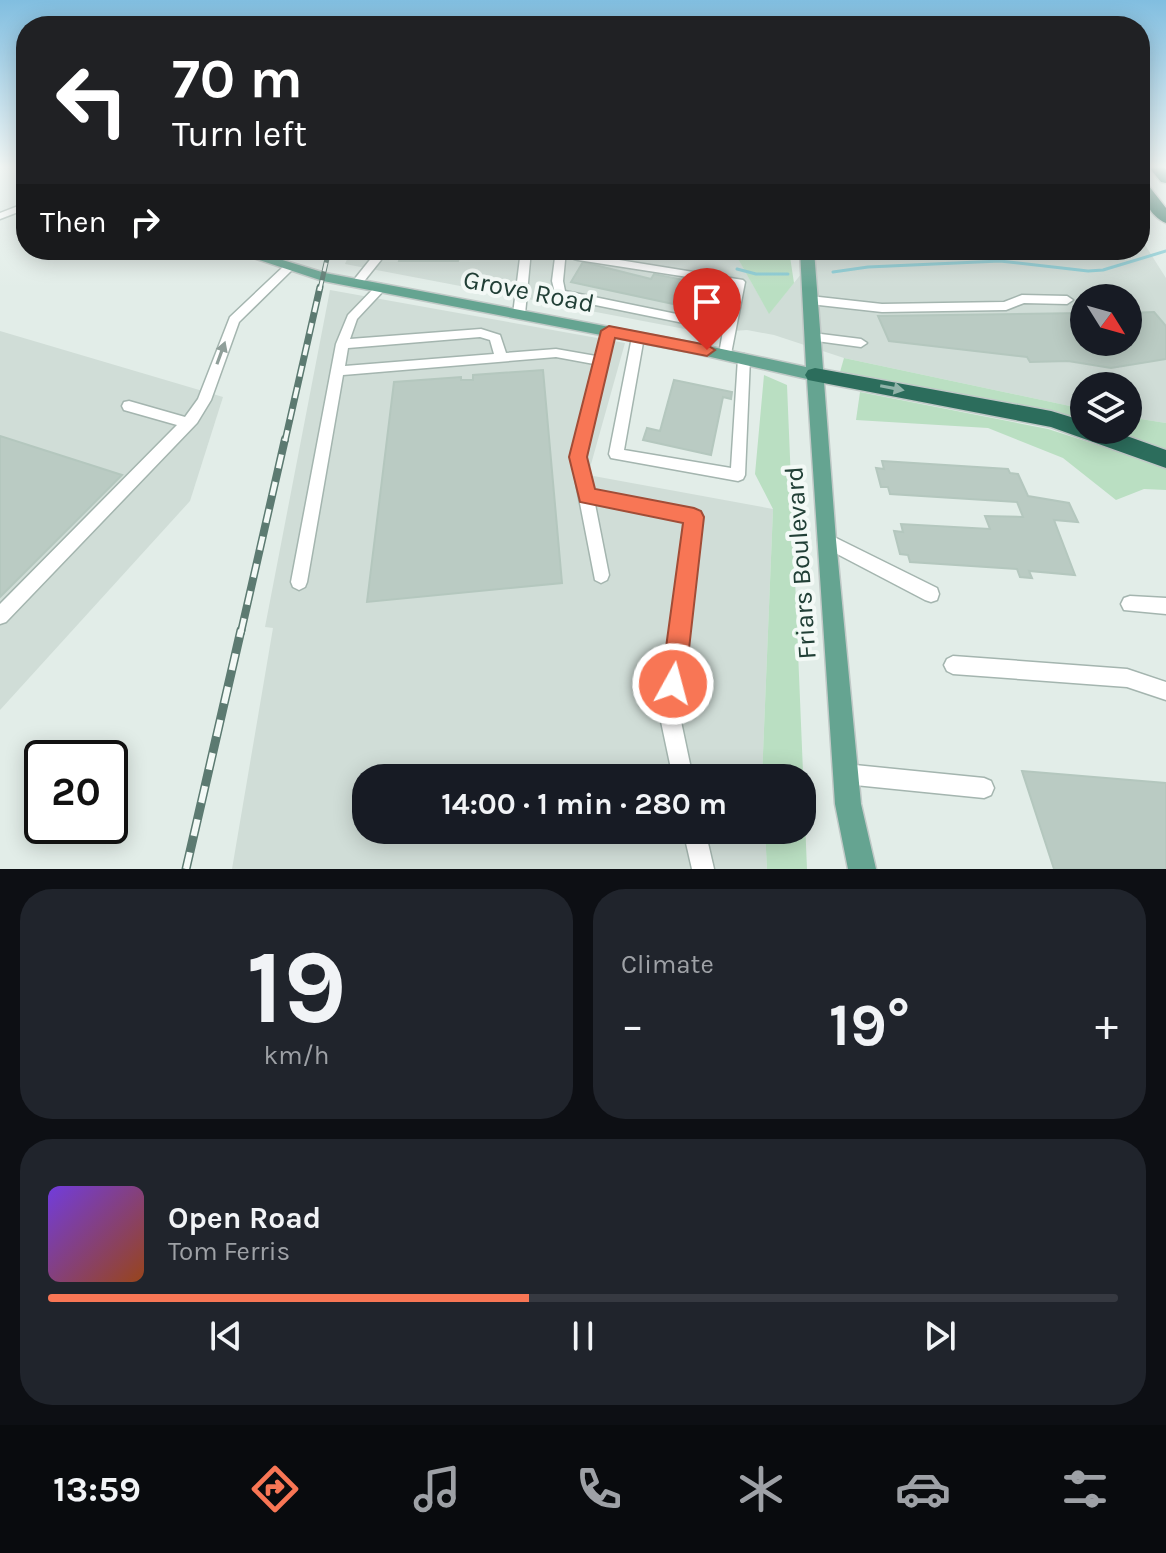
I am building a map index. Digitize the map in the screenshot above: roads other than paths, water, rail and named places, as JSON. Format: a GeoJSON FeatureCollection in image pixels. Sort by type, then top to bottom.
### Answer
{"type":"FeatureCollection","features":[{"type":"Feature","properties":{"kind":"highway"},"geometry":{"type":"LineString","coordinates":[[1150,207],[1166,221]]}},
{"type":"Feature","properties":{"kind":"highway"},"geometry":{"type":"LineString","coordinates":[[815,375],[1070,425]]}},
{"type":"Feature","properties":{"kind":"highway"},"geometry":{"type":"LineString","coordinates":[[1124,444],[1166,459]]}},
{"type":"Feature","properties":{"kind":"main road","name":"Grove Road"},"geometry":{"type":"LineString","coordinates":[[265,260],[357,283],[725,354],[815,375]]}},
{"type":"Feature","properties":{"kind":"main road","name":"Friars Boulevard"},"geometry":{"type":"LineString","coordinates":[[808,260],[845,774],[862,869]]}},
{"type":"Feature","properties":{"kind":"street"},"geometry":{"type":"LineString","coordinates":[[357,283],[375,260]]}},
{"type":"Feature","properties":{"kind":"street"},"geometry":{"type":"LineString","coordinates":[[519,314],[525,260]]}},
{"type":"Feature","properties":{"kind":"street"},"geometry":{"type":"LineString","coordinates":[[562,260],[555,280],[560,294],[727,328]]}},
{"type":"Feature","properties":{"kind":"street"},"geometry":{"type":"LineString","coordinates":[[594,260],[739,282],[727,328],[725,354]]}},
{"type":"Feature","properties":{"kind":"street"},"geometry":{"type":"LineString","coordinates":[[0,616],[188,423],[204,400],[234,320],[288,268]]}},
{"type":"Feature","properties":{"kind":"street"},"geometry":{"type":"LineString","coordinates":[[299,582],[342,344],[352,318],[381,287]]}},
{"type":"Feature","properties":{"kind":"street"},"geometry":{"type":"LineString","coordinates":[[810,300],[882,308],[1006,306],[1022,299],[1067,300]]}},
{"type":"Feature","properties":{"kind":"street"},"geometry":{"type":"LineString","coordinates":[[601,575],[578,457],[609,331]]}},
{"type":"Feature","properties":{"kind":"street"},"geometry":{"type":"LineString","coordinates":[[342,344],[481,333],[496,338],[501,358]]}},
{"type":"Feature","properties":{"kind":"street"},"geometry":{"type":"LineString","coordinates":[[638,337],[616,454],[738,475],[744,358]]}},
{"type":"Feature","properties":{"kind":"street"},"geometry":{"type":"LineString","coordinates":[[813,337],[861,343]]}},
{"type":"Feature","properties":{"kind":"street"},"geometry":{"type":"LineString","coordinates":[[336,371],[556,353],[601,361]]}},
{"type":"Feature","properties":{"kind":"street"},"geometry":{"type":"LineString","coordinates":[[129,406],[188,423]]}},
{"type":"Feature","properties":{"kind":"street"},"geometry":{"type":"LineString","coordinates":[[587,496],[694,517],[669,712],[680,764]]}},
{"type":"Feature","properties":{"kind":"street"},"geometry":{"type":"LineString","coordinates":[[826,540],[931,594]]}},
{"type":"Feature","properties":{"kind":"street"},"geometry":{"type":"LineString","coordinates":[[1130,604],[1166,606]]}},
{"type":"Feature","properties":{"kind":"street"},"geometry":{"type":"LineString","coordinates":[[953,665],[1127,678],[1166,691]]}},
{"type":"Feature","properties":{"kind":"street"},"geometry":{"type":"LineString","coordinates":[[845,774],[984,788]]}},
{"type":"Feature","properties":{"kind":"street"},"geometry":{"type":"LineString","coordinates":[[697,844],[703,869]]}},
{"type":"Feature","properties":{"kind":"waterway"},"geometry":{"type":"LineString","coordinates":[[1150,256],[1166,251]]}},
{"type":"Feature","properties":{"kind":"waterway"},"geometry":{"type":"LineString","coordinates":[[833,272],[868,267],[1000,261],[1088,271],[1136,260]]}},
{"type":"Feature","properties":{"kind":"waterway"},"geometry":{"type":"LineString","coordinates":[[737,269],[756,274],[788,274]]}},
{"type":"Feature","properties":{"kind":"railway"},"geometry":{"type":"LineString","coordinates":[[320,289],[327,260]]}},
{"type":"Feature","properties":{"kind":"railway"},"geometry":{"type":"LineString","coordinates":[[285,441],[320,287]]}},
{"type":"Feature","properties":{"kind":"railway"},"geometry":{"type":"LineString","coordinates":[[241,632],[285,439]]}},
{"type":"Feature","properties":{"kind":"railway"},"geometry":{"type":"LineString","coordinates":[[186,869],[241,630]]}}]}
